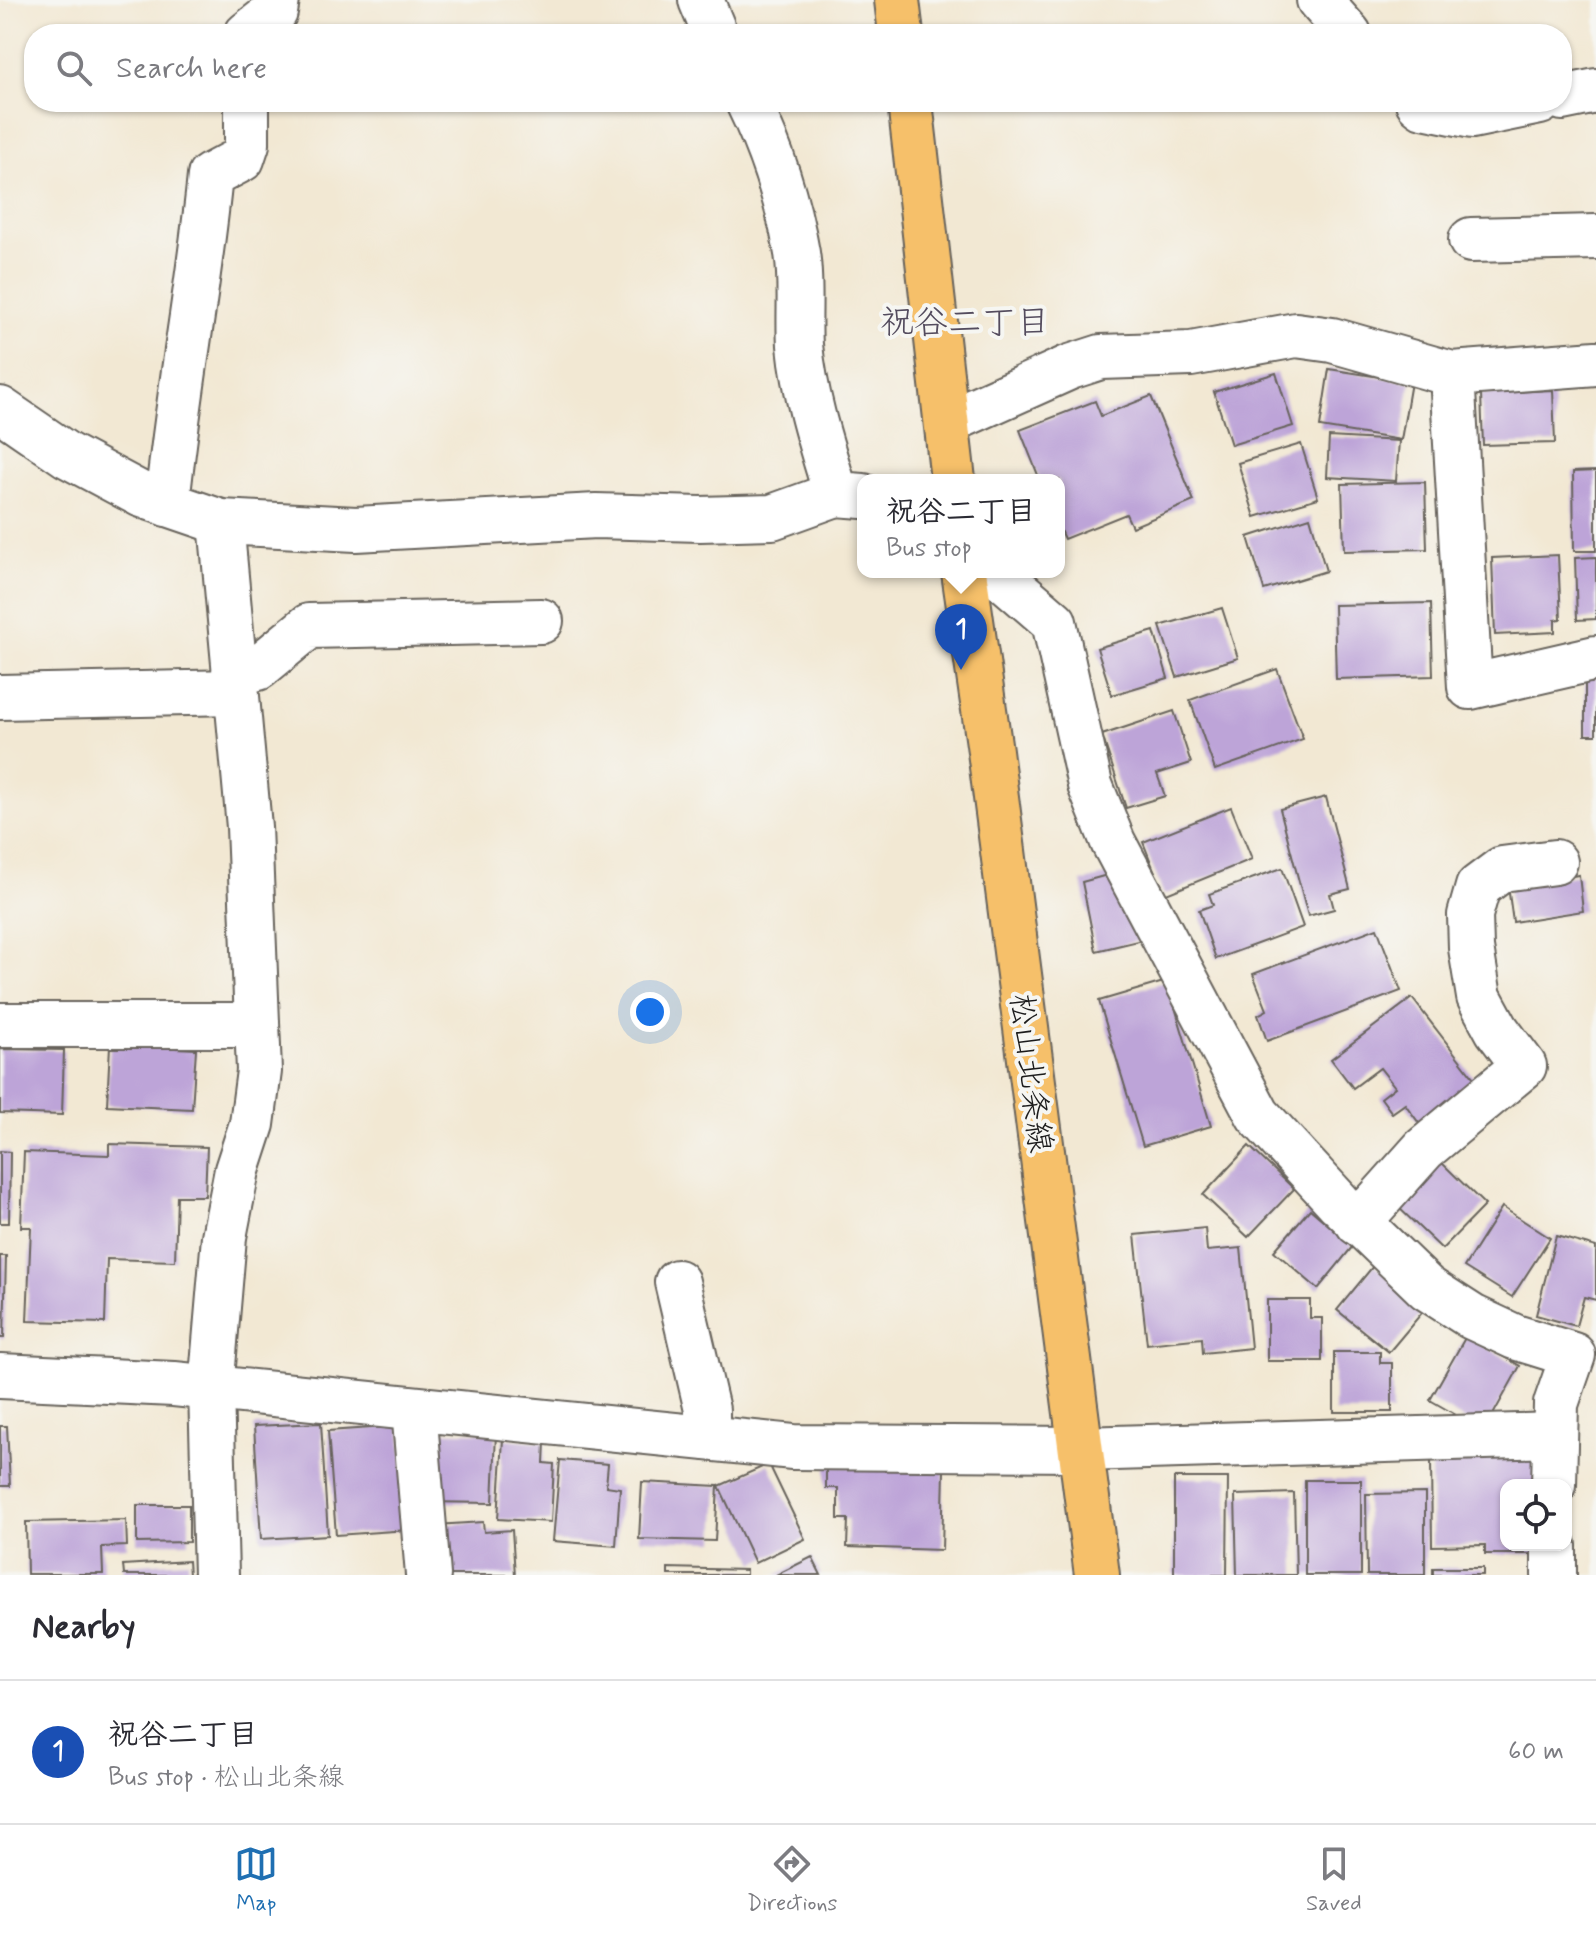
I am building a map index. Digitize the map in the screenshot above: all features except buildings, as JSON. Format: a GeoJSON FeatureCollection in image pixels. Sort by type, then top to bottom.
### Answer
{"type":"FeatureCollection","features":[{"type":"Feature","properties":{"kind":"main road"},"geometry":{"type":"LineString","coordinates":[[897,0],[900,24]]}},
{"type":"Feature","properties":{"kind":"main road"},"geometry":{"type":"LineString","coordinates":[[911,112],[952,474]]}},
{"type":"Feature","properties":{"kind":"main road","name":"松山北条線"},"geometry":{"type":"LineString","coordinates":[[965,578],[1097,1575]]}},
{"type":"Feature","properties":{"kind":"street"},"geometry":{"type":"LineString","coordinates":[[260,24],[275,12],[277,0]]}},
{"type":"Feature","properties":{"kind":"street"},"geometry":{"type":"LineString","coordinates":[[701,0],[711,24]]}},
{"type":"Feature","properties":{"kind":"street"},"geometry":{"type":"LineString","coordinates":[[1319,0],[1340,24]]}},
{"type":"Feature","properties":{"kind":"street"},"geometry":{"type":"LineString","coordinates":[[1572,96],[1596,91]]}},
{"type":"Feature","properties":{"kind":"street"},"geometry":{"type":"LineString","coordinates":[[167,504],[210,176],[242,159],[247,144],[247,112]]}},
{"type":"Feature","properties":{"kind":"street"},"geometry":{"type":"LineString","coordinates":[[0,409],[67,455],[142,495],[221,522],[356,529],[596,516],[700,519],[772,517],[849,495],[809,399],[800,345],[798,255],[783,194],[762,129],[753,112]]}},
{"type":"Feature","properties":{"kind":"street"},"geometry":{"type":"LineString","coordinates":[[1452,112],[1472,116],[1491,112]]}},
{"type":"Feature","properties":{"kind":"street"},"geometry":{"type":"LineString","coordinates":[[1471,240],[1596,237]]}},
{"type":"Feature","properties":{"kind":"street"},"geometry":{"type":"LineString","coordinates":[[947,422],[1070,367],[1101,357],[1191,354],[1296,335],[1332,340],[1452,374],[1596,363]]}},
{"type":"Feature","properties":{"kind":"street"},"geometry":{"type":"LineString","coordinates":[[1452,374],[1470,687],[1596,658]]}},
{"type":"Feature","properties":{"kind":"street"},"geometry":{"type":"LineString","coordinates":[[216,1575],[211,1389],[224,1237],[237,1170],[252,1124],[259,1071],[249,827],[221,522]]}},
{"type":"Feature","properties":{"kind":"street"},"geometry":{"type":"LineString","coordinates":[[1003,578],[1054,622],[1090,785],[1113,842],[1258,1115],[1358,1223],[1427,1288],[1472,1317],[1515,1337],[1584,1357],[1556,1404],[1554,1479]]}},
{"type":"Feature","properties":{"kind":"street"},"geometry":{"type":"LineString","coordinates":[[0,697],[234,683],[258,668],[309,626],[541,621]]}},
{"type":"Feature","properties":{"kind":"street"},"geometry":{"type":"LineString","coordinates":[[1358,1223],[1424,1149],[1524,1066],[1497,1030],[1479,997],[1471,948],[1470,915],[1478,887],[1502,869],[1555,862]]}},
{"type":"Feature","properties":{"kind":"street"},"geometry":{"type":"LineString","coordinates":[[0,1025],[257,1025]]}},
{"type":"Feature","properties":{"kind":"street"},"geometry":{"type":"LineString","coordinates":[[677,1282],[707,1410],[707,1438]]}},
{"type":"Feature","properties":{"kind":"street"},"geometry":{"type":"LineString","coordinates":[[0,1376],[174,1384],[793,1447],[1081,1449],[1555,1435]]}},
{"type":"Feature","properties":{"kind":"street"},"geometry":{"type":"LineString","coordinates":[[414,1409],[428,1575]]}},
{"type":"Feature","properties":{"kind":"street"},"geometry":{"type":"LineString","coordinates":[[1554,1551],[1554,1575]]}},
{"type":"Feature","properties":{"kind":"place","name":"祝谷二丁目"},"geometry":{"type":"Point","coordinates":[961,670]}},
{"type":"Feature","properties":{"kind":"district","name":"祝谷二丁目"},"geometry":{"type":"Point","coordinates":[965,321]}}]}
